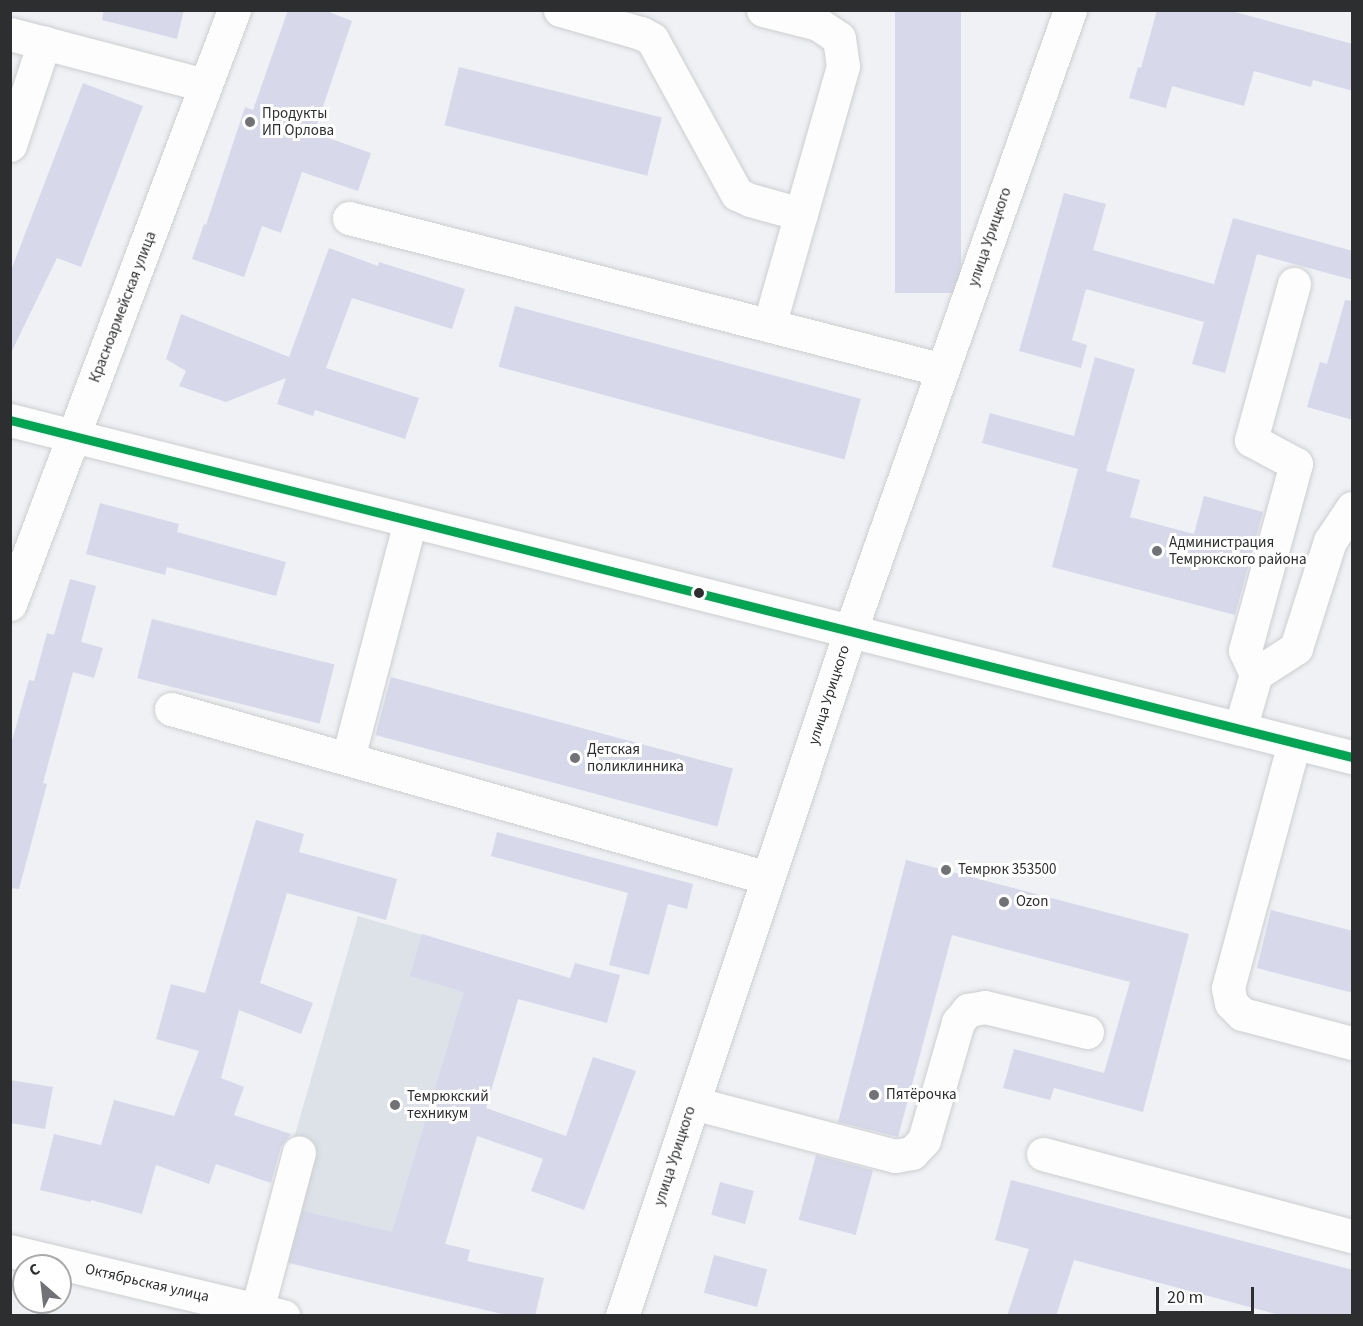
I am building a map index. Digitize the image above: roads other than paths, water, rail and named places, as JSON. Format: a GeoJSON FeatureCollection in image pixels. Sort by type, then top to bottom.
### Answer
{"type":"FeatureCollection","features":[{"type":"Feature","properties":{"kind":"street","name":"Красноармейская улица"},"geometry":{"type":"LineString","coordinates":[[10,604],[72,437],[117,327],[234,10]]}},
{"type":"Feature","properties":{"kind":"street"},"geometry":{"type":"LineString","coordinates":[[560,10],[641,33],[652,39],[737,194],[750,200],[801,214]]}},
{"type":"Feature","properties":{"kind":"street"},"geometry":{"type":"LineString","coordinates":[[763,10],[818,24],[839,38],[843,66],[769,326]]}},
{"type":"Feature","properties":{"kind":"street","name":"улица Урицкого"},"geometry":{"type":"LineString","coordinates":[[622,1316],[850,632],[1070,10]]}},
{"type":"Feature","properties":{"kind":"street"},"geometry":{"type":"LineString","coordinates":[[10,34],[206,85]]}},
{"type":"Feature","properties":{"kind":"street"},"geometry":{"type":"LineString","coordinates":[[10,145],[44,43]]}},
{"type":"Feature","properties":{"kind":"street"},"geometry":{"type":"LineString","coordinates":[[349,218],[943,370]]}},
{"type":"Feature","properties":{"kind":"street"},"geometry":{"type":"LineString","coordinates":[[1256,674],[1245,650],[1296,464],[1251,440],[1294,284]]}},
{"type":"Feature","properties":{"kind":"street"},"geometry":{"type":"LineString","coordinates":[[10,420],[1353,757]]}},
{"type":"Feature","properties":{"kind":"street"},"geometry":{"type":"LineString","coordinates":[[1240,729],[1256,674],[1296,648],[1330,541],[1353,508]]}},
{"type":"Feature","properties":{"kind":"street"},"geometry":{"type":"LineString","coordinates":[[348,758],[410,522]]}},
{"type":"Feature","properties":{"kind":"street"},"geometry":{"type":"LineString","coordinates":[[171,709],[768,878]]}},
{"type":"Feature","properties":{"kind":"street"},"geometry":{"type":"LineString","coordinates":[[1294,742],[1228,988],[1230,1003],[1242,1014],[1353,1043]]}},
{"type":"Feature","properties":{"kind":"street"},"geometry":{"type":"LineString","coordinates":[[693,1103],[895,1156],[912,1153],[924,1140],[958,1022],[968,1010],[985,1007],[1087,1032]]}},
{"type":"Feature","properties":{"kind":"street"},"geometry":{"type":"LineString","coordinates":[[256,1312],[299,1152]]}},
{"type":"Feature","properties":{"kind":"street"},"geometry":{"type":"LineString","coordinates":[[1043,1154],[1353,1236]]}},
{"type":"Feature","properties":{"kind":"street","name":"Октябрьская улица"},"geometry":{"type":"LineString","coordinates":[[10,1251],[256,1312]]}},
{"type":"Feature","properties":{"kind":"place","name":"Продукты ИП Орлова"},"geometry":{"type":"Point","coordinates":[250,122]}},
{"type":"Feature","properties":{"kind":"place","name":"Администрация Темрюкского района"},"geometry":{"type":"Point","coordinates":[1157,551]}},
{"type":"Feature","properties":{"kind":"place","name":"Детская поликлинника"},"geometry":{"type":"Point","coordinates":[575,758]}},
{"type":"Feature","properties":{"kind":"place","name":"Темрюк 353500"},"geometry":{"type":"Point","coordinates":[946,870]}},
{"type":"Feature","properties":{"kind":"place","name":"Ozon"},"geometry":{"type":"Point","coordinates":[1004,902]}},
{"type":"Feature","properties":{"kind":"place","name":"Пятёрочка"},"geometry":{"type":"Point","coordinates":[874,1095]}},
{"type":"Feature","properties":{"kind":"place","name":"Темрюкский техникум"},"geometry":{"type":"Point","coordinates":[395,1105]}}]}
